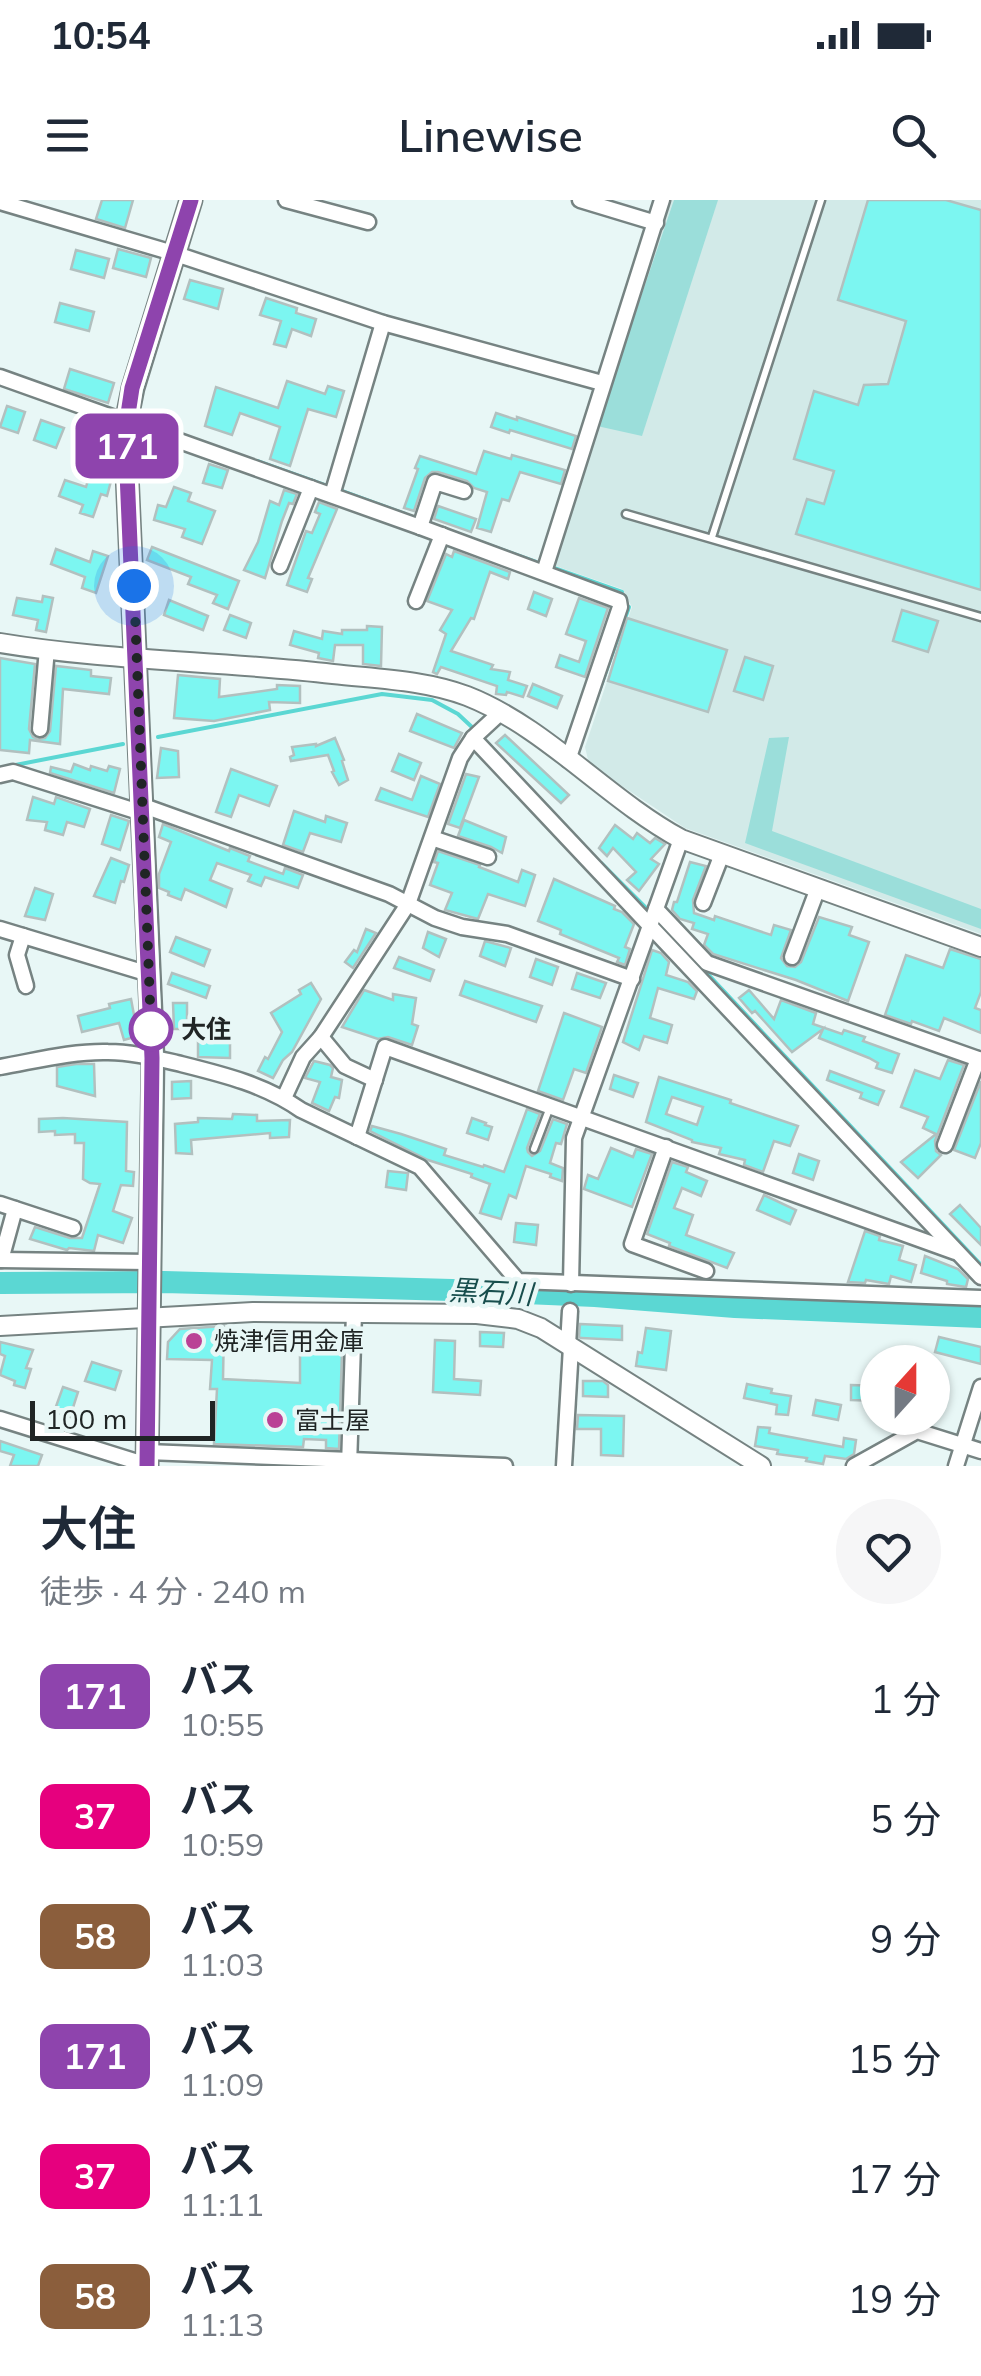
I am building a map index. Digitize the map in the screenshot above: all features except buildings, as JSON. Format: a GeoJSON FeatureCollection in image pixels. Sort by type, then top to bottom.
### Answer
{"type":"FeatureCollection","features":[{"type":"Feature","properties":{"kind":"main road"},"geometry":{"type":"LineString","coordinates":[[147,1461],[152,1058],[128,422],[139,365],[191,200]]}},
{"type":"Feature","properties":{"kind":"street"},"geometry":{"type":"LineString","coordinates":[[286,200],[368,222]]}},
{"type":"Feature","properties":{"kind":"street"},"geometry":{"type":"LineString","coordinates":[[580,200],[656,223]]}},
{"type":"Feature","properties":{"kind":"street"},"geometry":{"type":"LineString","coordinates":[[544,572],[662,200]]}},
{"type":"Feature","properties":{"kind":"street"},"geometry":{"type":"LineString","coordinates":[[0,202],[383,322],[602,382]]}},
{"type":"Feature","properties":{"kind":"street"},"geometry":{"type":"LineString","coordinates":[[332,495],[383,322]]}},
{"type":"Feature","properties":{"kind":"street"},"geometry":{"type":"LineString","coordinates":[[0,377],[619,601],[568,760]]}},
{"type":"Feature","properties":{"kind":"street"},"geometry":{"type":"LineString","coordinates":[[420,527],[436,482],[464,491]]}},
{"type":"Feature","properties":{"kind":"street"},"geometry":{"type":"LineString","coordinates":[[280,566],[312,488]]}},
{"type":"Feature","properties":{"kind":"street"},"geometry":{"type":"LineString","coordinates":[[416,602],[442,535]]}},
{"type":"Feature","properties":{"kind":"street"},"geometry":{"type":"LineString","coordinates":[[0,643],[277,667],[418,683],[468,696],[530,731],[681,840],[981,947]]}},
{"type":"Feature","properties":{"kind":"street"},"geometry":{"type":"LineString","coordinates":[[40,729],[46,649]]}},
{"type":"Feature","properties":{"kind":"street"},"geometry":{"type":"LineString","coordinates":[[284,1098],[304,1056],[408,904],[460,758],[476,735],[500,713]]}},
{"type":"Feature","properties":{"kind":"street"},"geometry":{"type":"LineString","coordinates":[[476,735],[653,918],[981,1277]]}},
{"type":"Feature","properties":{"kind":"street"},"geometry":{"type":"LineString","coordinates":[[0,775],[13,772],[142,809],[389,894],[435,918],[506,934],[632,979]]}},
{"type":"Feature","properties":{"kind":"street"},"geometry":{"type":"LineString","coordinates":[[432,838],[488,857]]}},
{"type":"Feature","properties":{"kind":"street"},"geometry":{"type":"LineString","coordinates":[[571,1284],[574,1138],[681,840]]}},
{"type":"Feature","properties":{"kind":"street"},"geometry":{"type":"LineString","coordinates":[[704,902],[722,854]]}},
{"type":"Feature","properties":{"kind":"street"},"geometry":{"type":"LineString","coordinates":[[792,957],[818,888]]}},
{"type":"Feature","properties":{"kind":"street"},"geometry":{"type":"LineString","coordinates":[[653,918],[707,963],[979,1059],[945,1145]]}},
{"type":"Feature","properties":{"kind":"street"},"geometry":{"type":"LineString","coordinates":[[0,929],[149,974]]}},
{"type":"Feature","properties":{"kind":"street"},"geometry":{"type":"LineString","coordinates":[[23,936],[17,955],[26,986]]}},
{"type":"Feature","properties":{"kind":"street"},"geometry":{"type":"LineString","coordinates":[[320,1037],[344,1066],[375,1080]]}},
{"type":"Feature","properties":{"kind":"street"},"geometry":{"type":"LineString","coordinates":[[357,1137],[385,1048],[958,1253]]}},
{"type":"Feature","properties":{"kind":"street"},"geometry":{"type":"LineString","coordinates":[[0,1067],[107,1052],[232,1076],[420,1167],[518,1282],[981,1298]]}},
{"type":"Feature","properties":{"kind":"street"},"geometry":{"type":"LineString","coordinates":[[666,1147],[632,1244],[706,1271]]}},
{"type":"Feature","properties":{"kind":"street"},"geometry":{"type":"LineString","coordinates":[[73,1228],[8,1207],[0,1260],[150,1265]]}},
{"type":"Feature","properties":{"kind":"street"},"geometry":{"type":"LineString","coordinates":[[0,1326],[149,1310],[478,1314],[518,1319],[541,1328],[761,1466]]}},
{"type":"Feature","properties":{"kind":"street"},"geometry":{"type":"LineString","coordinates":[[564,1466],[570,1311]]}},
{"type":"Feature","properties":{"kind":"street"},"geometry":{"type":"LineString","coordinates":[[349,1463],[354,1312]]}},
{"type":"Feature","properties":{"kind":"street"},"geometry":{"type":"LineString","coordinates":[[956,1466],[981,1388]]}},
{"type":"Feature","properties":{"kind":"street"},"geometry":{"type":"LineString","coordinates":[[0,1419],[147,1461],[504,1466]]}},
{"type":"Feature","properties":{"kind":"street"},"geometry":{"type":"LineString","coordinates":[[854,1466],[918,1431],[981,1451]]}},
{"type":"Feature","properties":{"kind":"lane"},"geometry":{"type":"LineString","coordinates":[[712,538],[822,200]]}},
{"type":"Feature","properties":{"kind":"lane"},"geometry":{"type":"LineString","coordinates":[[626,514],[981,617]]}},
{"type":"Feature","properties":{"kind":"lane"},"geometry":{"type":"LineString","coordinates":[[534,1149],[550,1106]]}},
{"type":"Feature","properties":{"kind":"shaded area"},"geometry":{"type":"Polygon","coordinates":[[[663,200],[981,200],[981,934],[685,828],[589,764],[585,747],[632,607],[622,589],[553,565],[663,200]]]}},
{"type":"Feature","properties":{"kind":"shaded area"},"geometry":{"type":"Polygon","coordinates":[[[674,200],[718,200],[642,436],[597,426],[674,200]]]}},
{"type":"Feature","properties":{"kind":"shaded area"},"geometry":{"type":"Polygon","coordinates":[[[789,737],[772,831],[981,909],[981,929],[745,843],[769,738],[789,737]]]}},
{"type":"Feature","properties":{"kind":"waterway"},"geometry":{"type":"LineString","coordinates":[[257,461],[327,486]]}},
{"type":"Feature","properties":{"kind":"waterway"},"geometry":{"type":"LineString","coordinates":[[339,490],[405,514]]}},
{"type":"Feature","properties":{"kind":"waterway"},"geometry":{"type":"LineString","coordinates":[[444,529],[536,562]]}},
{"type":"Feature","properties":{"kind":"waterway"},"geometry":{"type":"LineString","coordinates":[[554,568],[622,592]]}},
{"type":"Feature","properties":{"kind":"waterway"},"geometry":{"type":"LineString","coordinates":[[590,716],[629,607]]}},
{"type":"Feature","properties":{"kind":"waterway"},"geometry":{"type":"LineString","coordinates":[[158,737],[382,694],[432,700],[458,714],[474,729]]}},
{"type":"Feature","properties":{"kind":"waterway"},"geometry":{"type":"LineString","coordinates":[[481,736],[522,780]]}},
{"type":"Feature","properties":{"kind":"waterway"},"geometry":{"type":"LineString","coordinates":[[0,768],[123,744]]}},
{"type":"Feature","properties":{"kind":"waterway"},"geometry":{"type":"LineString","coordinates":[[601,863],[651,913]]}},
{"type":"Feature","properties":{"kind":"waterway"},"geometry":{"type":"LineString","coordinates":[[657,920],[981,1265]]}},
{"type":"Feature","properties":{"kind":"waterway","name":"黒石川"},"geometry":{"type":"LineString","coordinates":[[0,1283],[164,1282],[452,1290],[981,1317]]}},
{"type":"Feature","properties":{"kind":"bus line","name":"171"},"geometry":{"type":"LineString","coordinates":[[147,1466],[152,1058],[128,422],[132,388],[191,200]]}},
{"type":"Feature","properties":{"kind":"place","name":"大住"},"geometry":{"type":"Point","coordinates":[151,1029]}},
{"type":"Feature","properties":{"kind":"place","name":"焼津信用金庫"},"geometry":{"type":"Point","coordinates":[194,1341]}},
{"type":"Feature","properties":{"kind":"place","name":"富士屋"},"geometry":{"type":"Point","coordinates":[275,1420]}},
{"type":"Feature","properties":{"kind":"route"},"geometry":{"type":"LineString","coordinates":[[134,586],[151,1029]]}}]}
